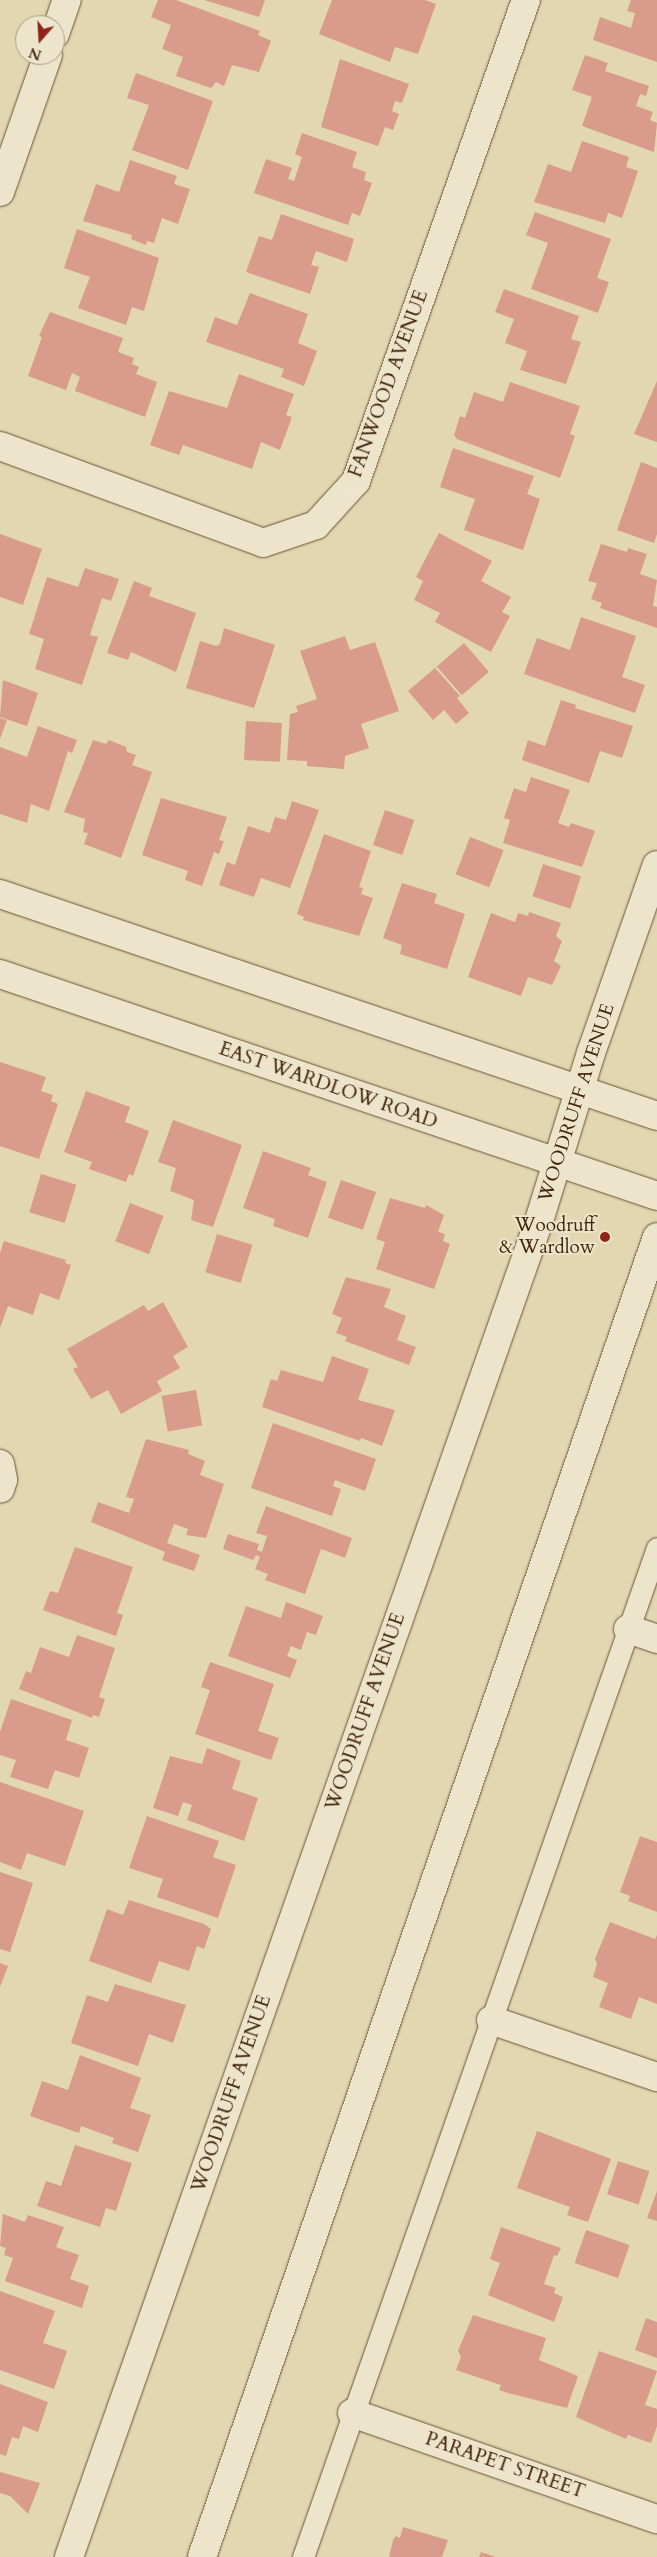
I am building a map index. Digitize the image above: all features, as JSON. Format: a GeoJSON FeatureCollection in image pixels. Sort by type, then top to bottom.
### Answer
{"type":"FeatureCollection","features":[{"type":"Feature","properties":{"kind":"street"},"geometry":{"type":"LineString","coordinates":[[62,15],[67,0]]}},
{"type":"Feature","properties":{"kind":"street","name":"FANWOOD AVENUE"},"geometry":{"type":"LineString","coordinates":[[0,446],[263,543],[316,525],[356,481],[526,0]]}},
{"type":"Feature","properties":{"kind":"street"},"geometry":{"type":"LineString","coordinates":[[0,192],[44,65]]}},
{"type":"Feature","properties":{"kind":"street","name":"WOODRUFF AVENUE"},"geometry":{"type":"LineString","coordinates":[[69,2557],[557,1163],[657,865]]}},
{"type":"Feature","properties":{"kind":"street"},"geometry":{"type":"LineString","coordinates":[[0,894],[580,1092],[657,1116]]}},
{"type":"Feature","properties":{"kind":"street","name":"EAST WARDLOW ROAD"},"geometry":{"type":"LineString","coordinates":[[0,974],[657,1196]]}},
{"type":"Feature","properties":{"kind":"street"},"geometry":{"type":"LineString","coordinates":[[202,2557],[657,1237]]}},
{"type":"Feature","properties":{"kind":"street"},"geometry":{"type":"LineString","coordinates":[[0,1464],[3,1480],[0,1489]]}},
{"type":"Feature","properties":{"kind":"street"},"geometry":{"type":"LineString","coordinates":[[628,1629],[657,1639]]}},
{"type":"Feature","properties":{"kind":"street"},"geometry":{"type":"LineString","coordinates":[[492,2020],[657,2077]]}},
{"type":"Feature","properties":{"kind":"street","name":"PARAPET STREET"},"geometry":{"type":"LineString","coordinates":[[352,2413],[657,2519]]}},
{"type":"Feature","properties":{"kind":"lane"},"geometry":{"type":"LineString","coordinates":[[303,2557],[657,1548]]}},
{"type":"Feature","properties":{"kind":"building"},"geometry":{"type":"Polygon","coordinates":[[[158,0],[176,0],[260,31],[258,35],[271,41],[259,72],[232,65],[224,86],[216,82],[211,88],[176,76],[183,57],[162,49],[171,25],[151,17],[158,0]]]}},
{"type":"Feature","properties":{"kind":"building"},"geometry":{"type":"Polygon","coordinates":[[[204,0],[265,0],[259,17],[204,0]]]}},
{"type":"Feature","properties":{"kind":"building"},"geometry":{"type":"Polygon","coordinates":[[[332,0],[425,0],[436,4],[418,54],[395,47],[390,62],[319,34],[332,0]]]}},
{"type":"Feature","properties":{"kind":"building"},"geometry":{"type":"Polygon","coordinates":[[[631,0],[657,0],[657,62],[593,40],[600,17],[631,28],[635,13],[627,11],[631,0]]]}},
{"type":"Feature","properties":{"kind":"building"},"geometry":{"type":"Polygon","coordinates":[[[585,55],[608,63],[605,71],[649,86],[646,96],[640,94],[636,106],[653,112],[650,120],[657,123],[654,152],[582,126],[592,97],[572,90],[585,55]]]}},
{"type":"Feature","properties":{"kind":"building"},"geometry":{"type":"Polygon","coordinates":[[[340,59],[409,84],[402,103],[395,101],[392,111],[399,114],[393,130],[385,127],[378,146],[321,127],[340,59]]]}},
{"type":"Feature","properties":{"kind":"building"},"geometry":{"type":"Polygon","coordinates":[[[136,73],[213,101],[188,170],[132,150],[149,105],[127,98],[136,73]]]}},
{"type":"Feature","properties":{"kind":"building"},"geometry":{"type":"Polygon","coordinates":[[[302,133],[357,152],[352,167],[366,172],[364,180],[372,183],[360,216],[352,213],[348,225],[254,193],[266,159],[292,168],[288,179],[294,181],[302,157],[295,154],[302,133]]]}},
{"type":"Feature","properties":{"kind":"building"},"geometry":{"type":"Polygon","coordinates":[[[582,141],[629,157],[626,167],[638,171],[622,218],[608,213],[605,223],[534,202],[548,164],[571,172],[582,141]]]}},
{"type":"Feature","properties":{"kind":"building"},"geometry":{"type":"Polygon","coordinates":[[[130,160],[177,176],[174,184],[190,189],[178,224],[162,218],[154,243],[147,241],[146,245],[131,239],[132,235],[83,221],[96,184],[119,192],[130,160]]]}},
{"type":"Feature","properties":{"kind":"building"},"geometry":{"type":"Polygon","coordinates":[[[535,212],[611,239],[597,278],[609,282],[598,313],[531,289],[548,243],[526,235],[535,212]]]}},
{"type":"Feature","properties":{"kind":"building"},"geometry":{"type":"Polygon","coordinates":[[[281,214],[354,239],[347,262],[316,251],[311,265],[319,267],[310,294],[246,272],[259,236],[272,240],[281,214]]]}},
{"type":"Feature","properties":{"kind":"building"},"geometry":{"type":"Polygon","coordinates":[[[77,229],[159,258],[144,311],[132,307],[126,325],[78,308],[90,277],[64,268],[77,229]]]}},
{"type":"Feature","properties":{"kind":"building"},"geometry":{"type":"Polygon","coordinates":[[[504,289],[579,316],[571,339],[581,342],[566,384],[520,370],[527,351],[505,343],[514,319],[495,312],[504,289]]]}},
{"type":"Feature","properties":{"kind":"building"},"geometry":{"type":"Polygon","coordinates":[[[250,293],[308,314],[298,343],[317,351],[304,386],[281,377],[284,369],[206,342],[215,317],[237,325],[250,293]]]}},
{"type":"Feature","properties":{"kind":"building"},"geometry":{"type":"Polygon","coordinates":[[[50,312],[123,338],[118,352],[134,358],[132,364],[139,367],[136,374],[157,382],[145,417],[75,391],[80,377],[72,373],[66,390],[28,376],[42,337],[39,336],[50,312]]]}},
{"type":"Feature","properties":{"kind":"building"},"geometry":{"type":"Polygon","coordinates":[[[239,374],[294,394],[286,415],[292,417],[280,450],[261,442],[252,469],[183,445],[179,455],[150,445],[169,391],[227,408],[239,374]]]}},
{"type":"Feature","properties":{"kind":"building"},"geometry":{"type":"Polygon","coordinates":[[[657,381],[657,442],[634,434],[657,381]]]}},
{"type":"Feature","properties":{"kind":"building"},"geometry":{"type":"Polygon","coordinates":[[[510,382],[580,406],[570,434],[575,436],[560,478],[457,439],[454,435],[460,416],[465,418],[474,392],[503,402],[510,382]]]}},
{"type":"Feature","properties":{"kind":"building"},"geometry":{"type":"Polygon","coordinates":[[[453,448],[534,476],[527,494],[540,499],[523,550],[464,530],[475,499],[440,487],[453,448]]]}},
{"type":"Feature","properties":{"kind":"building"},"geometry":{"type":"Polygon","coordinates":[[[641,462],[657,468],[657,534],[654,543],[617,530],[641,462]]]}},
{"type":"Feature","properties":{"kind":"building"},"geometry":{"type":"Polygon","coordinates":[[[439,533],[492,561],[481,581],[511,597],[502,612],[510,616],[491,652],[435,622],[440,613],[414,600],[423,581],[416,577],[439,533]]]}},
{"type":"Feature","properties":{"kind":"building"},"geometry":{"type":"Polygon","coordinates":[[[0,534],[42,549],[23,605],[0,597],[0,534]]]}},
{"type":"Feature","properties":{"kind":"building"},"geometry":{"type":"Polygon","coordinates":[[[601,544],[627,552],[628,548],[647,554],[640,574],[657,580],[653,606],[657,607],[657,628],[600,608],[602,603],[591,599],[597,583],[588,581],[601,544]]]}},
{"type":"Feature","properties":{"kind":"building"},"geometry":{"type":"Polygon","coordinates":[[[85,568],[119,579],[111,601],[102,598],[90,635],[98,637],[82,685],[35,669],[44,639],[29,634],[47,577],[78,587],[85,568]]]}},
{"type":"Feature","properties":{"kind":"building"},"geometry":{"type":"Polygon","coordinates":[[[134,581],[152,588],[149,596],[196,613],[176,672],[131,652],[128,660],[107,653],[134,581]]]}},
{"type":"Feature","properties":{"kind":"building"},"geometry":{"type":"Polygon","coordinates":[[[581,617],[636,636],[622,677],[645,685],[635,713],[524,674],[537,638],[570,650],[581,617]]]}},
{"type":"Feature","properties":{"kind":"building"},"geometry":{"type":"Polygon","coordinates":[[[224,628],[275,645],[254,708],[186,688],[200,641],[216,646],[220,644],[224,628]]]}},
{"type":"Feature","properties":{"kind":"building"},"geometry":{"type":"Polygon","coordinates":[[[345,636],[350,650],[375,642],[399,711],[361,724],[369,748],[345,756],[344,769],[307,766],[307,761],[287,760],[290,714],[298,712],[296,706],[317,699],[300,651],[345,636]]]}},
{"type":"Feature","properties":{"kind":"building"},"geometry":{"type":"Polygon","coordinates":[[[464,643],[489,672],[462,695],[437,667],[464,643]]]}},
{"type":"Feature","properties":{"kind":"building"},"geometry":{"type":"Polygon","coordinates":[[[435,668],[460,696],[457,698],[469,713],[456,724],[444,710],[433,720],[408,691],[435,668]]]}},
{"type":"Feature","properties":{"kind":"building"},"geometry":{"type":"Polygon","coordinates":[[[3,680],[38,693],[27,726],[0,717],[3,680]]]}},
{"type":"Feature","properties":{"kind":"building"},"geometry":{"type":"Polygon","coordinates":[[[561,700],[576,705],[575,708],[633,726],[622,758],[600,751],[589,783],[522,760],[528,740],[545,746],[561,700]]]}},
{"type":"Feature","properties":{"kind":"building"},"geometry":{"type":"Polygon","coordinates":[[[0,718],[7,720],[0,739],[0,718]]]}},
{"type":"Feature","properties":{"kind":"building"},"geometry":{"type":"Polygon","coordinates":[[[246,721],[282,723],[280,762],[244,760],[246,721]]]}},
{"type":"Feature","properties":{"kind":"building"},"geometry":{"type":"Polygon","coordinates":[[[38,726],[77,740],[72,753],[68,751],[49,811],[31,804],[27,823],[0,814],[0,747],[27,757],[38,726]]]}},
{"type":"Feature","properties":{"kind":"building"},"geometry":{"type":"Polygon","coordinates":[[[93,740],[106,744],[109,740],[126,747],[127,752],[136,755],[132,765],[152,772],[121,858],[84,844],[88,833],[83,832],[85,819],[64,812],[93,740]]]}},
{"type":"Feature","properties":{"kind":"building"},"geometry":{"type":"Polygon","coordinates":[[[531,777],[570,790],[558,823],[569,827],[571,823],[595,831],[582,867],[503,843],[510,820],[504,818],[514,788],[526,792],[531,777]]]}},
{"type":"Feature","properties":{"kind":"building"},"geometry":{"type":"Polygon","coordinates":[[[161,798],[227,817],[219,840],[224,841],[219,854],[214,852],[202,886],[185,880],[188,871],[142,855],[161,798]]]}},
{"type":"Feature","properties":{"kind":"building"},"geometry":{"type":"Polygon","coordinates":[[[292,801],[319,810],[290,888],[261,878],[254,897],[219,885],[227,862],[235,865],[248,826],[270,833],[275,817],[286,820],[292,801]]]}},
{"type":"Feature","properties":{"kind":"building"},"geometry":{"type":"Polygon","coordinates":[[[385,810],[414,820],[402,855],[373,845],[385,810]]]}},
{"type":"Feature","properties":{"kind":"building"},"geometry":{"type":"Polygon","coordinates":[[[324,834],[371,851],[359,887],[363,888],[361,894],[373,898],[359,936],[303,920],[304,917],[297,914],[324,834]]]}},
{"type":"Feature","properties":{"kind":"building"},"geometry":{"type":"Polygon","coordinates":[[[470,837],[504,850],[489,887],[456,874],[470,837]]]}},
{"type":"Feature","properties":{"kind":"building"},"geometry":{"type":"Polygon","coordinates":[[[543,864],[581,876],[571,909],[532,896],[543,864]]]}},
{"type":"Feature","properties":{"kind":"building"},"geometry":{"type":"Polygon","coordinates":[[[402,883],[437,894],[434,903],[465,914],[447,969],[400,954],[402,945],[383,938],[402,883]]]}},
{"type":"Feature","properties":{"kind":"building"},"geometry":{"type":"Polygon","coordinates":[[[529,912],[561,923],[556,936],[562,941],[554,961],[561,966],[552,985],[528,977],[521,996],[468,977],[491,913],[515,922],[518,913],[528,916],[529,912]]]}},
{"type":"Feature","properties":{"kind":"building"},"geometry":{"type":"Polygon","coordinates":[[[0,1062],[46,1077],[41,1091],[53,1095],[51,1101],[58,1104],[39,1159],[0,1146],[0,1062]]]}},
{"type":"Feature","properties":{"kind":"building"},"geometry":{"type":"Polygon","coordinates":[[[86,1091],[130,1107],[125,1122],[149,1131],[133,1176],[129,1174],[126,1182],[89,1169],[92,1162],[64,1152],[86,1091]]]}},
{"type":"Feature","properties":{"kind":"building"},"geometry":{"type":"Polygon","coordinates":[[[173,1120],[242,1145],[213,1227],[191,1220],[194,1200],[170,1191],[176,1168],[158,1162],[173,1120]]]}},
{"type":"Feature","properties":{"kind":"building"},"geometry":{"type":"Polygon","coordinates":[[[263,1151],[311,1168],[308,1175],[327,1182],[308,1238],[273,1226],[275,1219],[243,1208],[263,1151]]]}},
{"type":"Feature","properties":{"kind":"building"},"geometry":{"type":"Polygon","coordinates":[[[41,1174],[76,1185],[65,1223],[29,1212],[41,1174]]]}},
{"type":"Feature","properties":{"kind":"building"},"geometry":{"type":"Polygon","coordinates":[[[341,1180],[376,1192],[363,1230],[328,1218],[341,1180]]]}},
{"type":"Feature","properties":{"kind":"building"},"geometry":{"type":"Polygon","coordinates":[[[390,1198],[425,1208],[426,1205],[444,1215],[438,1232],[445,1234],[443,1241],[450,1244],[434,1289],[376,1269],[385,1242],[376,1239],[390,1198]]]}},
{"type":"Feature","properties":{"kind":"building"},"geometry":{"type":"Polygon","coordinates":[[[130,1203],[164,1216],[149,1254],[115,1241],[130,1203]]]}},
{"type":"Feature","properties":{"kind":"building"},"geometry":{"type":"Polygon","coordinates":[[[217,1234],[252,1245],[241,1283],[205,1272],[217,1234]]]}},
{"type":"Feature","properties":{"kind":"building"},"geometry":{"type":"Polygon","coordinates":[[[4,1241],[66,1260],[65,1263],[71,1265],[59,1300],[40,1293],[33,1315],[8,1306],[0,1328],[0,1253],[4,1241]]]}},
{"type":"Feature","properties":{"kind":"building"},"geometry":{"type":"Polygon","coordinates":[[[346,1277],[391,1289],[384,1307],[406,1316],[397,1340],[416,1347],[409,1365],[345,1341],[347,1337],[336,1333],[342,1318],[332,1314],[346,1277]]]}},
{"type":"Feature","properties":{"kind":"building"},"geometry":{"type":"Polygon","coordinates":[[[163,1302],[188,1347],[173,1356],[180,1368],[157,1381],[162,1391],[121,1414],[108,1390],[91,1399],[73,1369],[78,1367],[67,1349],[144,1305],[148,1311],[163,1302]]]}},
{"type":"Feature","properties":{"kind":"building"},"geometry":{"type":"Polygon","coordinates":[[[332,1356],[369,1369],[358,1400],[395,1410],[382,1446],[361,1438],[360,1441],[262,1407],[271,1379],[277,1381],[281,1370],[323,1382],[332,1356]]]}},
{"type":"Feature","properties":{"kind":"building"},"geometry":{"type":"Polygon","coordinates":[[[196,1390],[202,1425],[168,1432],[162,1396],[196,1390]]]}},
{"type":"Feature","properties":{"kind":"building"},"geometry":{"type":"Polygon","coordinates":[[[273,1423],[376,1459],[365,1491],[335,1480],[333,1486],[341,1489],[332,1516],[251,1488],[273,1423]]]}},
{"type":"Feature","properties":{"kind":"building"},"geometry":{"type":"Polygon","coordinates":[[[146,1439],[189,1450],[188,1454],[205,1461],[200,1475],[224,1484],[206,1538],[186,1535],[188,1529],[174,1524],[167,1543],[200,1555],[194,1571],[162,1560],[165,1552],[91,1522],[98,1502],[129,1513],[134,1499],[126,1497],[146,1439]]]}},
{"type":"Feature","properties":{"kind":"building"},"geometry":{"type":"Polygon","coordinates":[[[266,1506],[352,1538],[345,1558],[321,1549],[305,1594],[265,1580],[268,1574],[255,1569],[260,1557],[256,1555],[253,1560],[223,1549],[228,1534],[259,1544],[257,1550],[262,1552],[267,1536],[256,1533],[266,1506]]]}},
{"type":"Feature","properties":{"kind":"building"},"geometry":{"type":"Polygon","coordinates":[[[75,1547],[133,1567],[117,1613],[123,1615],[116,1636],[43,1610],[50,1591],[58,1593],[75,1547]]]}},
{"type":"Feature","properties":{"kind":"building"},"geometry":{"type":"Polygon","coordinates":[[[286,1602],[323,1616],[316,1635],[307,1632],[301,1650],[291,1646],[287,1656],[297,1660],[290,1678],[228,1656],[246,1606],[281,1618],[286,1602]]]}},
{"type":"Feature","properties":{"kind":"building"},"geometry":{"type":"Polygon","coordinates":[[[77,1635],[115,1648],[99,1697],[105,1699],[99,1717],[93,1715],[92,1718],[19,1689],[26,1671],[31,1673],[40,1647],[69,1657],[77,1635]]]}},
{"type":"Feature","properties":{"kind":"building"},"geometry":{"type":"Polygon","coordinates":[[[210,1662],[274,1684],[258,1731],[279,1738],[271,1760],[195,1734],[210,1690],[201,1687],[210,1662]]]}},
{"type":"Feature","properties":{"kind":"building"},"geometry":{"type":"Polygon","coordinates":[[[11,1699],[72,1720],[66,1740],[89,1748],[79,1778],[55,1770],[48,1789],[10,1777],[16,1760],[0,1755],[0,1732],[11,1699]]]}},
{"type":"Feature","properties":{"kind":"building"},"geometry":{"type":"Polygon","coordinates":[[[207,1748],[241,1761],[232,1789],[258,1798],[244,1841],[187,1820],[192,1805],[183,1802],[178,1816],[153,1808],[170,1756],[202,1764],[207,1748]]]}},
{"type":"Feature","properties":{"kind":"building"},"geometry":{"type":"Polygon","coordinates":[[[0,1782],[84,1811],[65,1866],[27,1853],[21,1870],[0,1862],[0,1782]]]}},
{"type":"Feature","properties":{"kind":"building"},"geometry":{"type":"Polygon","coordinates":[[[147,1816],[219,1841],[213,1857],[236,1865],[218,1918],[157,1897],[163,1879],[129,1868],[147,1816]]]}},
{"type":"Feature","properties":{"kind":"building"},"geometry":{"type":"Polygon","coordinates":[[[640,1836],[657,1842],[657,1912],[628,1901],[630,1896],[620,1892],[640,1836]]]}},
{"type":"Feature","properties":{"kind":"building"},"geometry":{"type":"Polygon","coordinates":[[[0,1872],[33,1883],[10,1952],[0,1949],[0,1872]]]}},
{"type":"Feature","properties":{"kind":"building"},"geometry":{"type":"Polygon","coordinates":[[[129,1900],[204,1924],[211,1929],[204,1949],[197,1946],[189,1971],[159,1961],[151,1983],[89,1961],[107,1909],[123,1915],[129,1900]]]}},
{"type":"Feature","properties":{"kind":"building"},"geometry":{"type":"Polygon","coordinates":[[[610,1922],[655,1939],[657,1935],[657,2004],[639,1997],[631,2019],[599,2007],[608,1983],[593,1977],[597,1964],[595,1959],[610,1922]]]}},
{"type":"Feature","properties":{"kind":"building"},"geometry":{"type":"Polygon","coordinates":[[[0,1963],[8,1966],[0,1987],[0,1963]]]}},
{"type":"Feature","properties":{"kind":"building"},"geometry":{"type":"Polygon","coordinates":[[[115,1984],[186,2005],[173,2043],[149,2034],[138,2066],[71,2043],[87,1995],[108,2002],[115,1984]]]}},
{"type":"Feature","properties":{"kind":"building"},"geometry":{"type":"Polygon","coordinates":[[[80,2055],[141,2078],[130,2108],[151,2115],[138,2152],[112,2143],[114,2138],[81,2126],[79,2133],[30,2116],[42,2081],[68,2090],[80,2055]]]}},
{"type":"Feature","properties":{"kind":"building"},"geometry":{"type":"Polygon","coordinates":[[[537,2131],[611,2159],[588,2222],[567,2215],[570,2207],[517,2188],[537,2131]]]}},
{"type":"Feature","properties":{"kind":"building"},"geometry":{"type":"Polygon","coordinates":[[[75,2145],[132,2163],[116,2211],[106,2208],[100,2227],[37,2206],[46,2181],[61,2186],[75,2145]]]}},
{"type":"Feature","properties":{"kind":"building"},"geometry":{"type":"Polygon","coordinates":[[[618,2161],[649,2171],[639,2204],[607,2194],[618,2161]]]}},
{"type":"Feature","properties":{"kind":"building"},"geometry":{"type":"Polygon","coordinates":[[[657,2191],[657,2221],[647,2218],[657,2191]]]}},
{"type":"Feature","properties":{"kind":"building"},"geometry":{"type":"Polygon","coordinates":[[[3,2214],[25,2222],[28,2215],[64,2227],[56,2247],[79,2255],[70,2279],[89,2286],[82,2308],[5,2281],[13,2258],[4,2255],[6,2248],[0,2246],[3,2214]]]}},
{"type":"Feature","properties":{"kind":"building"},"geometry":{"type":"Polygon","coordinates":[[[501,2227],[561,2248],[557,2256],[554,2255],[544,2284],[556,2288],[554,2293],[563,2297],[554,2322],[488,2295],[500,2263],[490,2259],[501,2227]]]}},
{"type":"Feature","properties":{"kind":"building"},"geometry":{"type":"Polygon","coordinates":[[[586,2230],[629,2245],[618,2278],[575,2263],[586,2230]]]}},
{"type":"Feature","properties":{"kind":"building"},"geometry":{"type":"Polygon","coordinates":[[[0,2291],[55,2311],[43,2343],[67,2351],[54,2389],[0,2370],[0,2291]]]}},
{"type":"Feature","properties":{"kind":"building"},"geometry":{"type":"Polygon","coordinates":[[[473,2315],[546,2338],[539,2360],[578,2376],[567,2408],[499,2390],[501,2385],[456,2370],[461,2357],[458,2351],[473,2315]]]}},
{"type":"Feature","properties":{"kind":"building"},"geometry":{"type":"Polygon","coordinates":[[[646,2318],[657,2322],[657,2358],[635,2350],[646,2318]]]}},
{"type":"Feature","properties":{"kind":"building"},"geometry":{"type":"Polygon","coordinates":[[[599,2351],[657,2371],[645,2405],[657,2409],[657,2426],[651,2443],[628,2435],[626,2439],[576,2417],[599,2351]]]}},
{"type":"Feature","properties":{"kind":"building"},"geometry":{"type":"Polygon","coordinates":[[[0,2384],[48,2402],[38,2432],[23,2426],[19,2439],[12,2437],[6,2456],[0,2454],[0,2384]]]}},
{"type":"Feature","properties":{"kind":"building"},"geometry":{"type":"Polygon","coordinates":[[[0,2472],[40,2483],[28,2514],[10,2496],[0,2493],[0,2472]]]}},
{"type":"Feature","properties":{"kind":"building"},"geometry":{"type":"Polygon","coordinates":[[[403,2527],[448,2540],[442,2557],[389,2557],[393,2540],[396,2536],[400,2538],[403,2527]]]}},
{"type":"Feature","properties":{"kind":"building"},"geometry":{"type":"Polygon","coordinates":[[[481,2552],[496,2557],[479,2557],[481,2552]]]}},
{"type":"Feature","properties":{"kind":"place","name":"Woodruff & Wardlow"},"geometry":{"type":"Point","coordinates":[605,1237]}}]}
